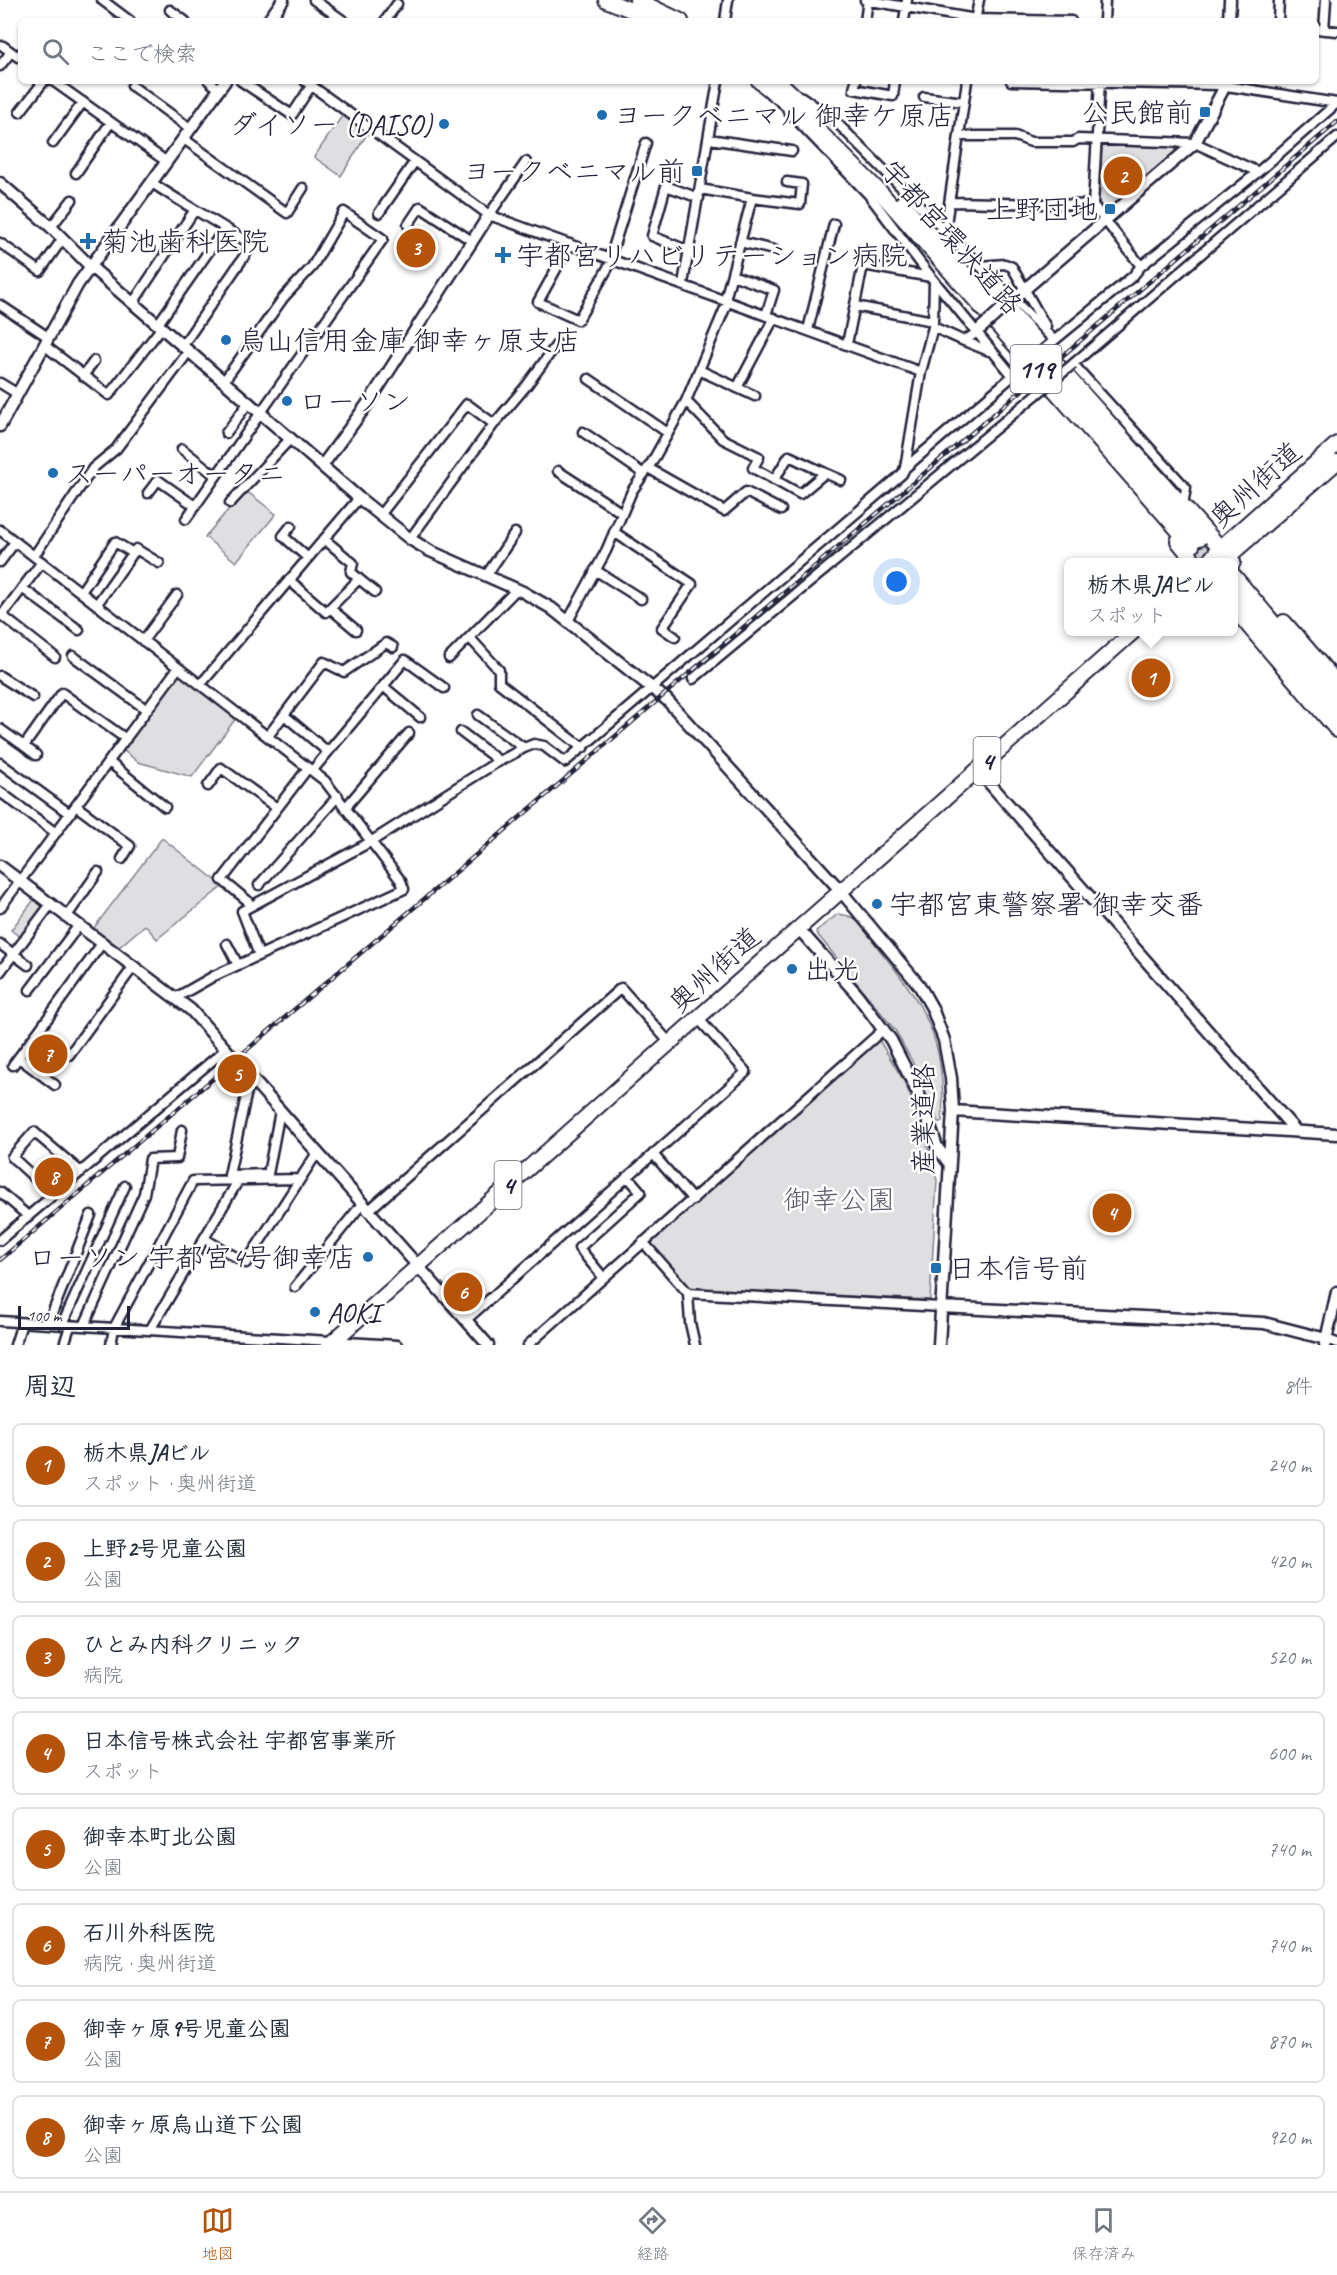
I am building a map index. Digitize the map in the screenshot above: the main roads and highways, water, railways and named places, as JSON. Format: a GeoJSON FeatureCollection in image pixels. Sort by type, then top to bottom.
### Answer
{"type":"FeatureCollection","features":[{"type":"Feature","properties":{"kind":"highway"},"geometry":{"type":"LineString","coordinates":[[606,0],[651,18]]}},
{"type":"Feature","properties":{"kind":"highway"},"geometry":{"type":"LineString","coordinates":[[638,0],[675,18]]}},
{"type":"Feature","properties":{"kind":"highway","name":"宇都宮環状道路"},"geometry":{"type":"LineString","coordinates":[[779,86],[939,233],[1196,542],[881,193],[811,123],[779,86]]}},
{"type":"Feature","properties":{"kind":"highway"},"geometry":{"type":"LineString","coordinates":[[881,193],[928,257],[1192,558]]}},
{"type":"Feature","properties":{"kind":"highway"},"geometry":{"type":"LineString","coordinates":[[939,233],[1183,505],[1225,558]]}},
{"type":"Feature","properties":{"kind":"highway","name":"奥州街道"},"geometry":{"type":"LineString","coordinates":[[1227,558],[1337,444]]}},
{"type":"Feature","properties":{"kind":"highway","name":"奥州街道"},"geometry":{"type":"LineString","coordinates":[[1227,558],[1337,462]]}},
{"type":"Feature","properties":{"kind":"highway"},"geometry":{"type":"LineString","coordinates":[[1238,572],[1337,683]]}},
{"type":"Feature","properties":{"kind":"highway"},"geometry":{"type":"LineString","coordinates":[[1238,582],[1337,699]]}},
{"type":"Feature","properties":{"kind":"highway"},"geometry":{"type":"LineString","coordinates":[[1238,598],[1337,715]]}},
{"type":"Feature","properties":{"kind":"highway"},"geometry":{"type":"LineString","coordinates":[[1238,615],[1337,730]]}},
{"type":"Feature","properties":{"kind":"highway","name":"奥州街道"},"geometry":{"type":"LineString","coordinates":[[331,1343],[1128,636]]}},
{"type":"Feature","properties":{"kind":"tunnel"},"geometry":{"type":"LineString","coordinates":[[1200,538],[1218,558]]}},
{"type":"Feature","properties":{"kind":"tunnel"},"geometry":{"type":"LineString","coordinates":[[1192,546],[1202,558]]}},
{"type":"Feature","properties":{"kind":"railway"},"geometry":{"type":"LineString","coordinates":[[0,1260],[1337,122]]}},
{"type":"Feature","properties":{"kind":"place","name":"公民館前"},"geometry":{"type":"Point","coordinates":[1205,112]}},
{"type":"Feature","properties":{"kind":"place","name":"ヨークベニマル 御幸ケ原店"},"geometry":{"type":"Point","coordinates":[602,115]}},
{"type":"Feature","properties":{"kind":"place","name":"ダイソー (DAISO)"},"geometry":{"type":"Point","coordinates":[444,124]}},
{"type":"Feature","properties":{"kind":"place","name":"ヨークベニマル前"},"geometry":{"type":"Point","coordinates":[697,171]}},
{"type":"Feature","properties":{"kind":"place","name":"上野2号児童公園"},"geometry":{"type":"Point","coordinates":[1123,176]}},
{"type":"Feature","properties":{"kind":"place","name":"上野団地"},"geometry":{"type":"Point","coordinates":[1110,209]}},
{"type":"Feature","properties":{"kind":"place","name":"菊池歯科医院"},"geometry":{"type":"Point","coordinates":[88,241]}},
{"type":"Feature","properties":{"kind":"place","name":"ひとみ内科クリニック"},"geometry":{"type":"Point","coordinates":[416,248]}},
{"type":"Feature","properties":{"kind":"place","name":"宇都宮リハビリテーション病院"},"geometry":{"type":"Point","coordinates":[503,255]}},
{"type":"Feature","properties":{"kind":"place","name":"烏山信用金庫 御幸ヶ原支店"},"geometry":{"type":"Point","coordinates":[226,340]}},
{"type":"Feature","properties":{"kind":"place","name":"ローソン"},"geometry":{"type":"Point","coordinates":[287,401]}},
{"type":"Feature","properties":{"kind":"place","name":"スーパーオータニ"},"geometry":{"type":"Point","coordinates":[53,473]}},
{"type":"Feature","properties":{"kind":"place","name":"栃木県JAビル"},"geometry":{"type":"Point","coordinates":[1151,678]}},
{"type":"Feature","properties":{"kind":"place","name":"宇都宮東警察署 御幸交番"},"geometry":{"type":"Point","coordinates":[877,904]}},
{"type":"Feature","properties":{"kind":"place","name":"出光"},"geometry":{"type":"Point","coordinates":[792,969]}},
{"type":"Feature","properties":{"kind":"place","name":"御幸ヶ原9号児童公園"},"geometry":{"type":"Point","coordinates":[48,1054]}},
{"type":"Feature","properties":{"kind":"place","name":"御幸本町北公園"},"geometry":{"type":"Point","coordinates":[237,1074]}},
{"type":"Feature","properties":{"kind":"place","name":"御幸ヶ原烏山道下公園"},"geometry":{"type":"Point","coordinates":[54,1177]}},
{"type":"Feature","properties":{"kind":"place","name":"日本信号株式会社 宇都宮事業所"},"geometry":{"type":"Point","coordinates":[1112,1213]}},
{"type":"Feature","properties":{"kind":"place","name":"ローソン 宇都宮4号御幸店"},"geometry":{"type":"Point","coordinates":[368,1257]}},
{"type":"Feature","properties":{"kind":"place","name":"日本信号前"},"geometry":{"type":"Point","coordinates":[936,1268]}},
{"type":"Feature","properties":{"kind":"place","name":"石川外科医院"},"geometry":{"type":"Point","coordinates":[463,1292]}},
{"type":"Feature","properties":{"kind":"place","name":"AOKI"},"geometry":{"type":"Point","coordinates":[315,1312]}},
{"type":"Feature","properties":{"kind":"park label","name":"御幸公園"},"geometry":{"type":"Point","coordinates":[839,1199]}}]}
